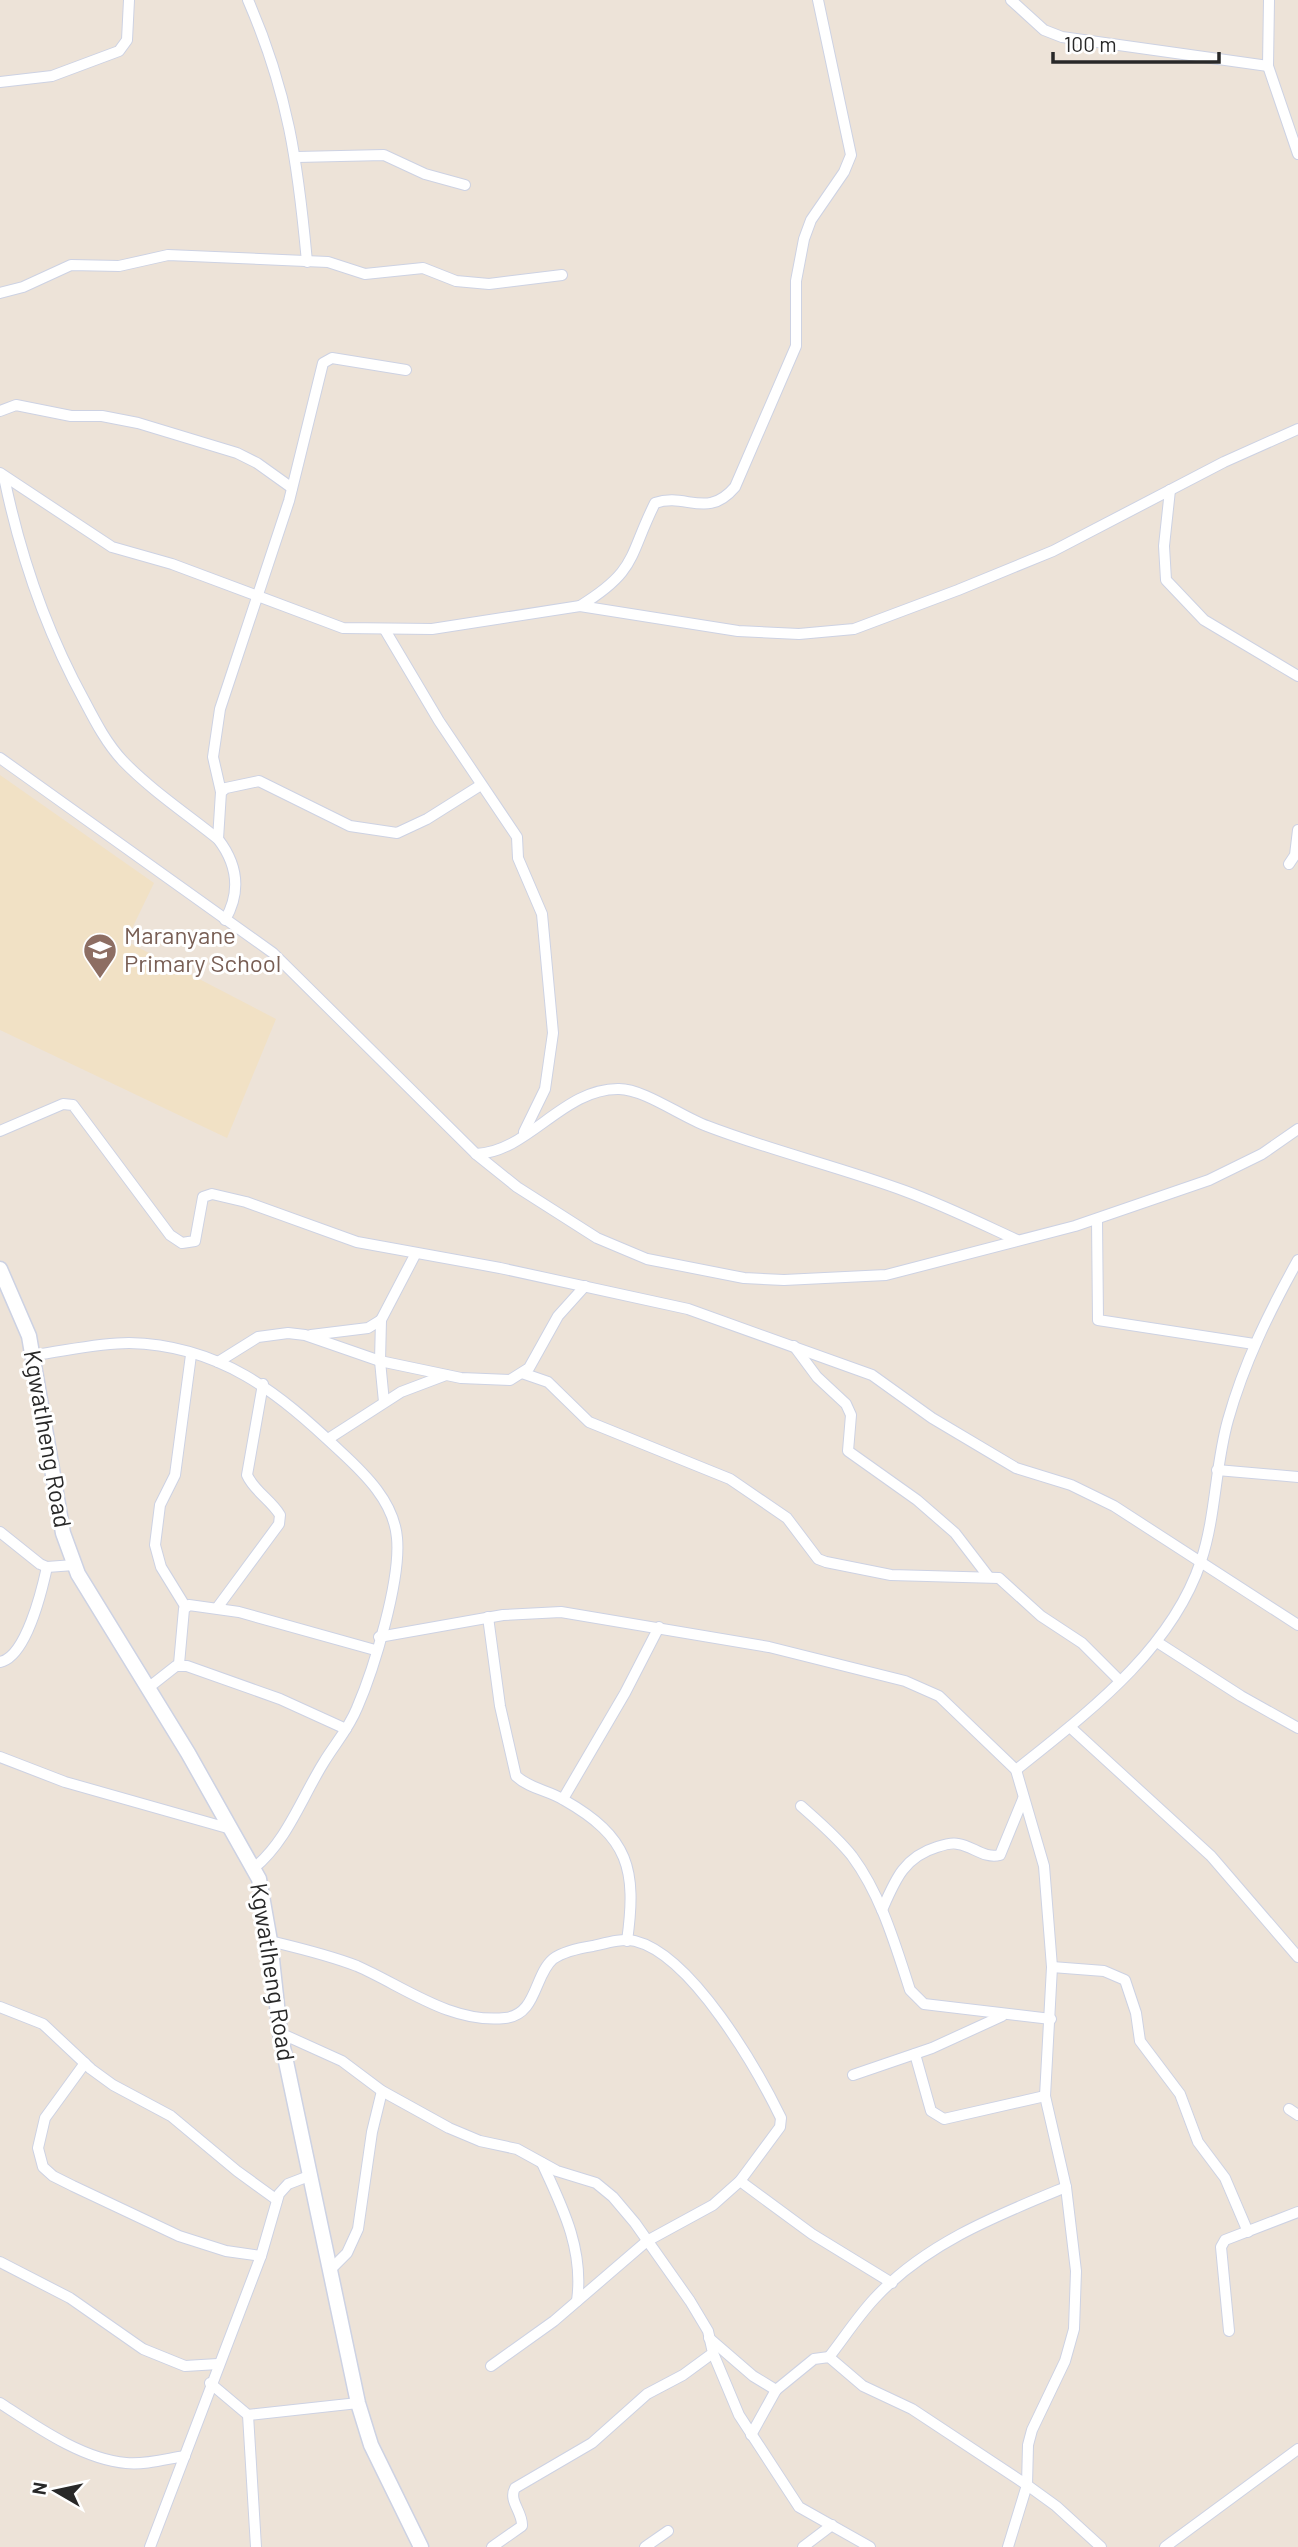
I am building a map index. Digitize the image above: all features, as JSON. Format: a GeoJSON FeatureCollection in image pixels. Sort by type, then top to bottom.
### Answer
{"type":"FeatureCollection","features":[{"type":"Feature","properties":{"kind":"street"},"geometry":{"type":"LineString","coordinates":[[0,82],[52,76],[119,51],[127,40],[130,0]]}},
{"type":"Feature","properties":{"kind":"street"},"geometry":{"type":"LineString","coordinates":[[248,0],[278,79],[297,157],[307,262]]}},
{"type":"Feature","properties":{"kind":"street"},"geometry":{"type":"LineString","coordinates":[[580,606],[607,589],[631,563],[655,503],[713,503],[725,498],[735,487],[796,346],[796,281],[804,239],[811,220],[844,172],[851,155],[818,0]]}},
{"type":"Feature","properties":{"kind":"street"},"geometry":{"type":"LineString","coordinates":[[1011,0],[1044,30],[1062,37],[1268,66]]}},
{"type":"Feature","properties":{"kind":"street"},"geometry":{"type":"LineString","coordinates":[[1269,0],[1268,66],[1298,154]]}},
{"type":"Feature","properties":{"kind":"street"},"geometry":{"type":"LineString","coordinates":[[297,157],[384,155],[425,174],[465,186]]}},
{"type":"Feature","properties":{"kind":"street"},"geometry":{"type":"LineString","coordinates":[[0,293],[23,287],[71,265],[119,266],[153,257],[336,263],[358,274],[423,268],[456,281],[489,284],[562,275]]}},
{"type":"Feature","properties":{"kind":"street"},"geometry":{"type":"LineString","coordinates":[[218,839],[221,792],[213,757],[220,709],[259,597],[292,488],[323,363],[332,358],[406,370]]}},
{"type":"Feature","properties":{"kind":"street"},"geometry":{"type":"LineString","coordinates":[[0,411],[16,405],[53,413],[138,423],[237,453],[292,488]]}},
{"type":"Feature","properties":{"kind":"street"},"geometry":{"type":"LineString","coordinates":[[2,475],[112,547],[172,564],[335,625],[385,630],[432,629],[580,606],[738,631],[799,634],[855,629],[1053,551],[1170,490],[1298,429]]}},
{"type":"Feature","properties":{"kind":"street"},"geometry":{"type":"LineString","coordinates":[[2,475],[20,550],[42,609],[75,684],[106,740],[132,769],[218,839],[233,865],[236,883],[234,904],[225,920]]}},
{"type":"Feature","properties":{"kind":"street"},"geometry":{"type":"LineString","coordinates":[[1170,490],[1164,545],[1166,580],[1204,620],[1298,677]]}},
{"type":"Feature","properties":{"kind":"street"},"geometry":{"type":"LineString","coordinates":[[385,630],[481,785],[517,836],[518,858],[542,914],[553,1033],[550,1062],[538,1109],[522,1136]]}},
{"type":"Feature","properties":{"kind":"street"},"geometry":{"type":"LineString","coordinates":[[0,758],[283,962],[475,1154],[517,1187],[597,1238],[623,1251],[693,1270],[744,1278],[785,1280],[886,1275],[1097,1219],[1209,1180],[1262,1154],[1298,1129]]}},
{"type":"Feature","properties":{"kind":"street"},"geometry":{"type":"LineString","coordinates":[[221,792],[226,788],[260,781],[350,826],[397,833],[427,819],[481,785]]}},
{"type":"Feature","properties":{"kind":"street"},"geometry":{"type":"LineString","coordinates":[[1289,864],[1295,855],[1298,831]]}},
{"type":"Feature","properties":{"kind":"street"},"geometry":{"type":"LineString","coordinates":[[475,1154],[496,1153],[575,1102],[601,1091],[619,1089],[633,1092],[693,1121],[768,1149],[904,1190],[1017,1241]]}},
{"type":"Feature","properties":{"kind":"street"},"geometry":{"type":"LineString","coordinates":[[0,1131],[67,1102],[73,1105],[170,1234],[182,1243],[195,1241],[204,1197],[207,1194],[246,1202],[357,1242],[585,1286],[688,1309],[872,1375],[932,1418],[1016,1468],[1071,1485],[1114,1506],[1298,1625]]}},
{"type":"Feature","properties":{"kind":"street"},"geometry":{"type":"LineString","coordinates":[[1097,1219],[1098,1320],[1254,1344]]}},
{"type":"Feature","properties":{"kind":"street"},"geometry":{"type":"LineString","coordinates":[[384,1402],[380,1361],[382,1320],[416,1252]]}},
{"type":"Feature","properties":{"kind":"street"},"geometry":{"type":"LineString","coordinates":[[1016,1770],[1070,1727],[1157,1642],[1200,1562],[1228,1420],[1254,1344],[1298,1260]]}},
{"type":"Feature","properties":{"kind":"street","name":"Kgwatlheng Road"},"geometry":{"type":"LineString","coordinates":[[0,1269],[23,1321],[34,1355],[63,1534],[74,1565],[254,1868],[264,1896],[279,2033],[358,2403],[372,2445],[421,2547]]}},
{"type":"Feature","properties":{"kind":"street"},"geometry":{"type":"LineString","coordinates":[[305,1335],[380,1361],[446,1375],[502,1381],[522,1373],[533,1363],[558,1316],[585,1286]]}},
{"type":"Feature","properties":{"kind":"street"},"geometry":{"type":"LineString","coordinates":[[218,1362],[246,1343],[269,1333],[305,1335],[358,1330],[382,1320]]}},
{"type":"Feature","properties":{"kind":"street"},"geometry":{"type":"LineString","coordinates":[[34,1355],[125,1343],[150,1344],[218,1362],[263,1384],[328,1439],[360,1469],[384,1499],[393,1518],[397,1538],[396,1563],[379,1637],[357,1708],[275,1847],[254,1868]]}},
{"type":"Feature","properties":{"kind":"street"},"geometry":{"type":"LineString","coordinates":[[794,1346],[817,1377],[846,1404],[851,1415],[848,1451],[917,1500],[955,1533],[988,1576]]}},
{"type":"Feature","properties":{"kind":"street"},"geometry":{"type":"LineString","coordinates":[[148,1688],[179,1664],[186,1606],[161,1567],[155,1545],[160,1505],[175,1475],[191,1354]]}},
{"type":"Feature","properties":{"kind":"street"},"geometry":{"type":"LineString","coordinates":[[522,1373],[548,1382],[589,1422],[740,1485],[787,1518],[818,1559],[891,1575],[960,1578],[988,1576],[1008,1583],[1041,1616],[1082,1643],[1120,1681]]}},
{"type":"Feature","properties":{"kind":"street"},"geometry":{"type":"LineString","coordinates":[[328,1439],[401,1392],[446,1375]]}},
{"type":"Feature","properties":{"kind":"street"},"geometry":{"type":"LineString","coordinates":[[217,1608],[279,1524],[280,1514],[274,1504],[251,1483],[247,1475],[263,1384]]}},
{"type":"Feature","properties":{"kind":"street"},"geometry":{"type":"LineString","coordinates":[[1217,1471],[1298,1477]]}},
{"type":"Feature","properties":{"kind":"street"},"geometry":{"type":"LineString","coordinates":[[0,1532],[47,1567],[74,1565]]}},
{"type":"Feature","properties":{"kind":"street"},"geometry":{"type":"LineString","coordinates":[[0,1662],[7,1661],[17,1650],[40,1602],[47,1567]]}},
{"type":"Feature","properties":{"kind":"street"},"geometry":{"type":"LineString","coordinates":[[186,1606],[217,1608],[375,1650]]}},
{"type":"Feature","properties":{"kind":"street"},"geometry":{"type":"LineString","coordinates":[[379,1637],[488,1617],[561,1612],[769,1647],[921,1686],[954,1708],[1016,1770],[1044,1866],[1052,1967],[1045,2096],[1066,2187],[1076,2271],[1074,2329],[1065,2361],[1032,2430],[1028,2445],[1027,2485],[1008,2547]]}},
{"type":"Feature","properties":{"kind":"street"},"geometry":{"type":"LineString","coordinates":[[488,1617],[502,1717],[516,1776],[523,1783],[563,1799],[617,1840],[623,1851],[631,1909],[627,1941]]}},
{"type":"Feature","properties":{"kind":"street"},"geometry":{"type":"LineString","coordinates":[[563,1799],[625,1693],[659,1627]]}},
{"type":"Feature","properties":{"kind":"street"},"geometry":{"type":"LineString","coordinates":[[1157,1642],[1241,1696],[1298,1728]]}},
{"type":"Feature","properties":{"kind":"street"},"geometry":{"type":"LineString","coordinates":[[179,1664],[280,1699],[346,1729]]}},
{"type":"Feature","properties":{"kind":"street"},"geometry":{"type":"LineString","coordinates":[[1070,1727],[1212,1856],[1298,1957]]}},
{"type":"Feature","properties":{"kind":"street"},"geometry":{"type":"LineString","coordinates":[[0,1757],[65,1782],[230,1829]]}},
{"type":"Feature","properties":{"kind":"street"},"geometry":{"type":"LineString","coordinates":[[882,1910],[896,1878],[916,1855],[944,1844],[958,1843],[988,1856],[1000,1855],[1024,1799]]}},
{"type":"Feature","properties":{"kind":"street"},"geometry":{"type":"LineString","coordinates":[[801,1806],[852,1856],[882,1910],[910,1990],[916,1998],[924,2004],[1003,2016],[1051,2019]]}},
{"type":"Feature","properties":{"kind":"street"},"geometry":{"type":"LineString","coordinates":[[270,1941],[356,1966],[419,1999],[457,2012],[505,2018],[514,2016],[532,2001],[542,1974],[555,1958],[574,1950],[627,1941],[647,1947],[689,1978],[756,2067],[780,2118],[775,2137],[740,2181],[713,2205],[648,2241],[577,2301],[491,2366]]}},
{"type":"Feature","properties":{"kind":"street"},"geometry":{"type":"LineString","coordinates":[[1052,1967],[1104,1971],[1125,1980],[1136,2013],[1140,2041],[1177,2087],[1198,2142],[1225,2178],[1248,2232]]}},
{"type":"Feature","properties":{"kind":"street"},"geometry":{"type":"LineString","coordinates":[[0,2007],[43,2024],[113,2085],[171,2116],[277,2200]]}},
{"type":"Feature","properties":{"kind":"street"},"geometry":{"type":"LineString","coordinates":[[853,2075],[915,2054],[1003,2016]]}},
{"type":"Feature","properties":{"kind":"street"},"geometry":{"type":"LineString","coordinates":[[279,2033],[342,2061],[382,2091],[471,2137],[517,2149],[557,2171],[596,2183],[613,2196],[648,2241],[708,2331],[713,2353],[732,2402],[799,2507],[870,2547]]}},
{"type":"Feature","properties":{"kind":"street"},"geometry":{"type":"LineString","coordinates":[[915,2054],[931,2111],[944,2119],[1045,2096]]}},
{"type":"Feature","properties":{"kind":"street"},"geometry":{"type":"LineString","coordinates":[[85,2063],[45,2118],[38,2148],[43,2166],[53,2176],[179,2236],[226,2251],[261,2256]]}},
{"type":"Feature","properties":{"kind":"street"},"geometry":{"type":"LineString","coordinates":[[330,2270],[347,2253],[358,2229],[372,2132],[382,2091]]}},
{"type":"Feature","properties":{"kind":"street"},"geometry":{"type":"LineString","coordinates":[[542,2163],[573,2234],[580,2278],[577,2301]]}},
{"type":"Feature","properties":{"kind":"street"},"geometry":{"type":"LineString","coordinates":[[150,2547],[210,2383],[261,2256],[282,2188],[309,2176]]}},
{"type":"Feature","properties":{"kind":"street"},"geometry":{"type":"LineString","coordinates":[[740,2181],[812,2234],[892,2283]]}},
{"type":"Feature","properties":{"kind":"street"},"geometry":{"type":"LineString","coordinates":[[751,2435],[776,2390],[814,2359],[829,2357],[875,2298],[919,2259],[958,2236],[1066,2187]]}},
{"type":"Feature","properties":{"kind":"street"},"geometry":{"type":"LineString","coordinates":[[1229,2331],[1221,2247],[1225,2240],[1298,2212]]}},
{"type":"Feature","properties":{"kind":"street"},"geometry":{"type":"LineString","coordinates":[[0,2262],[70,2298],[143,2349],[185,2366],[218,2364]]}},
{"type":"Feature","properties":{"kind":"street"},"geometry":{"type":"LineString","coordinates":[[708,2338],[753,2376],[776,2390]]}},
{"type":"Feature","properties":{"kind":"street"},"geometry":{"type":"LineString","coordinates":[[492,2547],[522,2526],[513,2497],[515,2488],[592,2443],[647,2394],[683,2375],[713,2353]]}},
{"type":"Feature","properties":{"kind":"street"},"geometry":{"type":"LineString","coordinates":[[829,2357],[863,2386],[912,2410],[1027,2485],[1056,2506],[1101,2547]]}},
{"type":"Feature","properties":{"kind":"street"},"geometry":{"type":"LineString","coordinates":[[210,2383],[248,2415],[358,2403]]}},
{"type":"Feature","properties":{"kind":"street"},"geometry":{"type":"LineString","coordinates":[[0,2403],[86,2453],[105,2460],[136,2463],[185,2456]]}},
{"type":"Feature","properties":{"kind":"street"},"geometry":{"type":"LineString","coordinates":[[248,2415],[256,2547]]}},
{"type":"Feature","properties":{"kind":"street"},"geometry":{"type":"LineString","coordinates":[[1165,2547],[1298,2449]]}},
{"type":"Feature","properties":{"kind":"street"},"geometry":{"type":"LineString","coordinates":[[803,2547],[832,2525]]}},
{"type":"Feature","properties":{"kind":"street"},"geometry":{"type":"LineString","coordinates":[[645,2547],[668,2530]]}},
{"type":"Feature","properties":{"kind":"shaded area","name":"Maranyane Primary School"},"geometry":{"type":"Polygon","coordinates":[[[0,775],[154,883],[126,941],[276,1019],[227,1138],[0,1030],[0,775]]]}},
{"type":"Feature","properties":{"kind":"place","name":"Maranyane Primary School"},"geometry":{"type":"Point","coordinates":[100,980]}}]}
